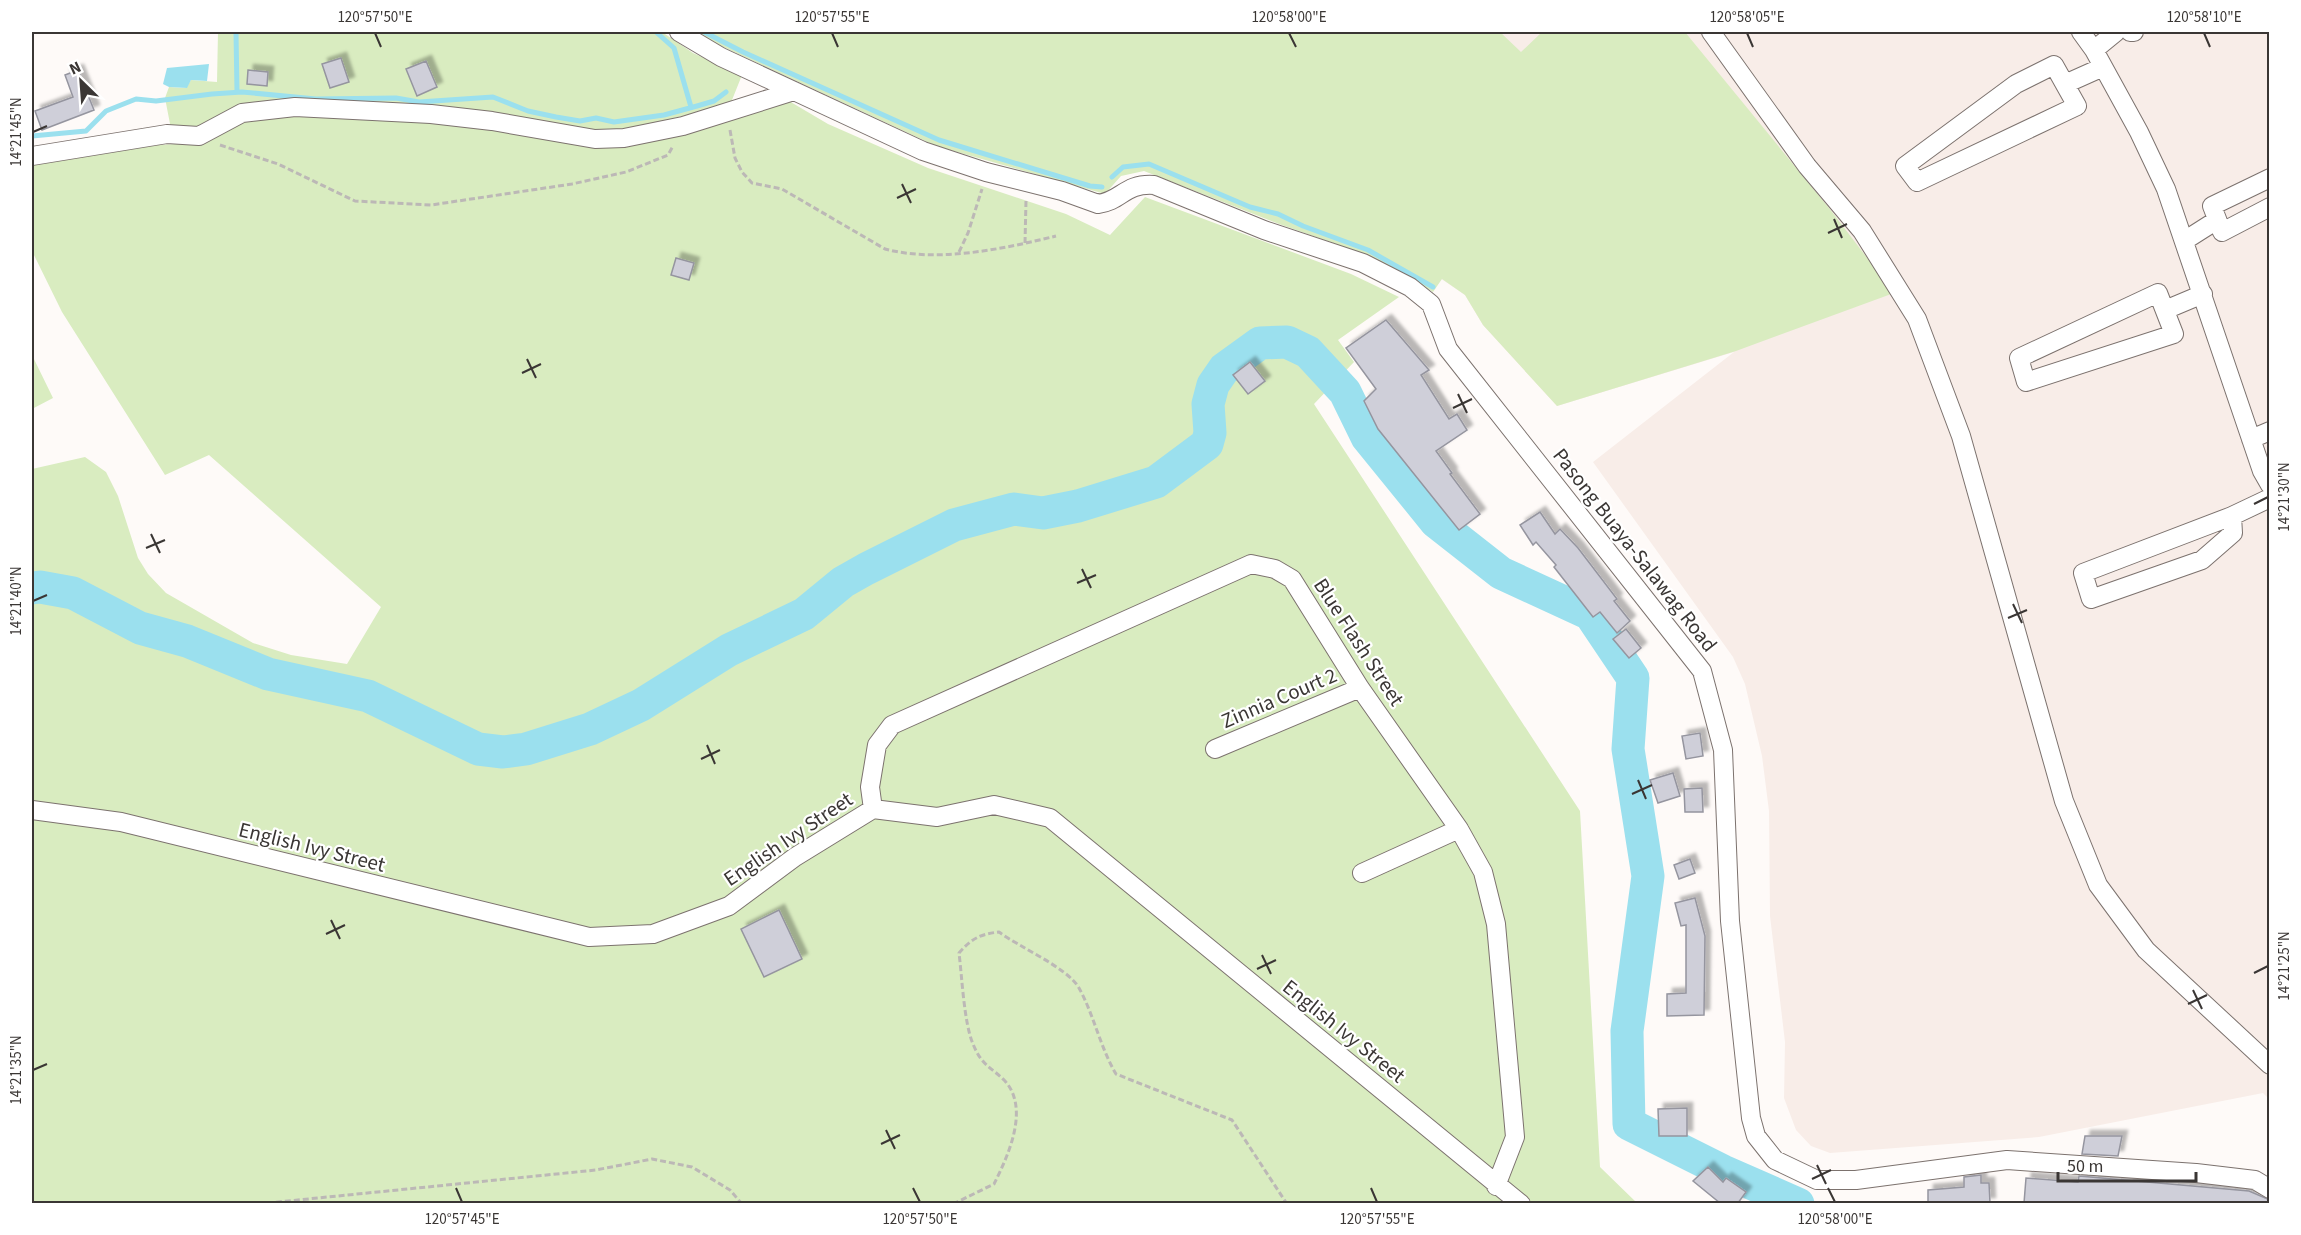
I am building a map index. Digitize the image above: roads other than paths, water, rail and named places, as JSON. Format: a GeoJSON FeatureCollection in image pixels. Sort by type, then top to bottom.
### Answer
{"type":"FeatureCollection","features":[{"type":"Feature","properties":{"kind":"street","name":"Pasong Buaya-Salawag Road"},"geometry":{"type":"LineString","coordinates":[[679,32],[721,57],[923,151],[986,172],[1062,191],[1098,204],[1107,203],[1135,185],[1154,185],[1264,230],[1363,263],[1410,287],[1431,304],[1448,349],[1702,671],[1723,750],[1730,921],[1751,1119],[1756,1136],[1775,1160],[1817,1180],[1856,1180],[2007,1160],[2196,1173],[2256,1180],[2270,1189]]}},
{"type":"Feature","properties":{"kind":"street"},"geometry":{"type":"LineString","coordinates":[[1711,32],[1807,166],[1862,231],[1917,319],[1961,436],[2064,801],[2098,885],[2146,950],[2270,1065]]}},
{"type":"Feature","properties":{"kind":"street"},"geometry":{"type":"LineString","coordinates":[[2081,32],[2094,50],[2139,132],[2166,189],[2251,439],[2270,485]]}},
{"type":"Feature","properties":{"kind":"street"},"geometry":{"type":"LineString","coordinates":[[2094,50],[2116,32]]}},
{"type":"Feature","properties":{"kind":"street"},"geometry":{"type":"LineString","coordinates":[[2054,65],[2065,84],[2077,106],[1917,182],[1905,166],[2016,84],[2054,65]]}},
{"type":"Feature","properties":{"kind":"street"},"geometry":{"type":"LineString","coordinates":[[2065,84],[2103,67]]}},
{"type":"Feature","properties":{"kind":"street"},"geometry":{"type":"LineString","coordinates":[[32,156],[167,134],[199,136],[242,113],[295,107],[441,115],[492,121],[596,139],[624,138],[683,126],[794,92]]}},
{"type":"Feature","properties":{"kind":"street"},"geometry":{"type":"LineString","coordinates":[[2270,178],[2212,206],[2222,232],[2270,207]]}},
{"type":"Feature","properties":{"kind":"street"},"geometry":{"type":"LineString","coordinates":[[2184,241],[2217,220]]}},
{"type":"Feature","properties":{"kind":"street"},"geometry":{"type":"LineString","coordinates":[[2158,293],[2165,310],[2174,334],[2026,382],[2019,358],[2158,293]]}},
{"type":"Feature","properties":{"kind":"street"},"geometry":{"type":"LineString","coordinates":[[2165,310],[2203,294]]}},
{"type":"Feature","properties":{"kind":"street"},"geometry":{"type":"LineString","coordinates":[[2251,439],[2270,431]]}},
{"type":"Feature","properties":{"kind":"street"},"geometry":{"type":"LineString","coordinates":[[2232,516],[2233,534],[2202,560],[2091,599],[2083,573],[2232,516],[2270,498]]}},
{"type":"Feature","properties":{"kind":"street","name":"Blue Flash Street"},"geometry":{"type":"LineString","coordinates":[[873,808],[870,787],[877,745],[892,725],[1251,564],[1275,569],[1292,579],[1360,688],[1459,829],[1483,873],[1496,924],[1515,1137],[1496,1186]]}},
{"type":"Feature","properties":{"kind":"street","name":"Zinnia Court 2"},"geometry":{"type":"LineString","coordinates":[[1215,749],[1360,688]]}},
{"type":"Feature","properties":{"kind":"street","name":"English Ivy Street"},"geometry":{"type":"LineString","coordinates":[[32,810],[121,822],[589,937],[653,934],[729,906],[795,857],[873,808],[937,817],[994,806],[1050,818],[1496,1186],[1521,1203]]}},
{"type":"Feature","properties":{"kind":"street"},"geometry":{"type":"LineString","coordinates":[[1362,873],[1459,829]]}},
{"type":"Feature","properties":{"kind":"water"},"geometry":{"type":"Polygon","coordinates":[[[209,64],[207,81],[191,80],[187,88],[169,87],[163,84],[167,68],[209,64]]]}},
{"type":"Feature","properties":{"kind":"waterway"},"geometry":{"type":"LineString","coordinates":[[236,32],[237,92]]}},
{"type":"Feature","properties":{"kind":"waterway"},"geometry":{"type":"LineString","coordinates":[[656,32],[674,48],[691,107]]}},
{"type":"Feature","properties":{"kind":"waterway"},"geometry":{"type":"LineString","coordinates":[[704,32],[743,52],[939,140],[1090,186],[1102,187]]}},
{"type":"Feature","properties":{"kind":"waterway"},"geometry":{"type":"LineString","coordinates":[[32,136],[86,131],[106,111],[136,99],[156,101],[242,92],[316,99],[396,98],[419,102],[493,97],[528,111],[556,117],[580,121],[596,118],[614,122],[664,115],[714,101],[726,92]]}},
{"type":"Feature","properties":{"kind":"waterway"},"geometry":{"type":"LineString","coordinates":[[1112,177],[1123,167],[1149,164],[1250,207],[1278,214],[1303,226],[1368,250],[1433,287]]}},
{"type":"Feature","properties":{"kind":"waterway"},"geometry":{"type":"LineString","coordinates":[[32,588],[40,587],[73,593],[140,628],[187,641],[268,674],[368,696],[478,749],[503,752],[526,749],[590,729],[641,705],[729,650],[804,614],[843,582],[954,525],[1014,509],[1043,513],[1078,506],[1156,482],[1207,444],[1210,433],[1208,404],[1213,385],[1224,369],[1260,343],[1287,342],[1308,352],[1345,392],[1367,437],[1436,522],[1501,573],[1590,614],[1633,678],[1628,749],[1648,876],[1627,1031],[1629,1124],[1723,1171],[1798,1204]]}}]}
